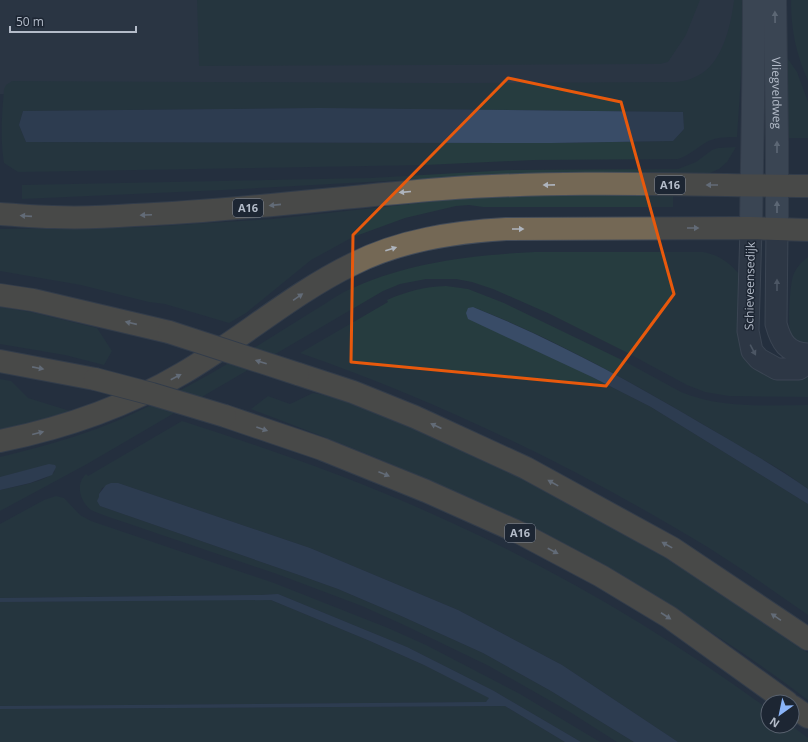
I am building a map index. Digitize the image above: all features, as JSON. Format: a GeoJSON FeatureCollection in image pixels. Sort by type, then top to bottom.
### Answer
{"type":"FeatureCollection","features":[{"type":"Feature","properties":{"kind":"highway","name":"A16"},"geometry":{"type":"LineString","coordinates":[[0,214],[52,218],[176,214],[360,196],[525,185],[588,184],[752,186]]}},
{"type":"Feature","properties":{"kind":"highway"},"geometry":{"type":"LineString","coordinates":[[752,186],[808,186]]}},
{"type":"Feature","properties":{"kind":"highway"},"geometry":{"type":"LineString","coordinates":[[0,441],[58,428],[128,401],[183,373],[251,329],[311,287],[335,273],[354,263],[416,241],[506,229],[751,228],[808,230]]}},
{"type":"Feature","properties":{"kind":"highway"},"geometry":{"type":"LineString","coordinates":[[0,295],[33,300],[169,332],[353,392],[415,417],[526,468],[672,548],[808,639]]}},
{"type":"Feature","properties":{"kind":"highway","name":"A16"},"geometry":{"type":"LineString","coordinates":[[0,361],[95,379],[225,416],[322,449],[426,491],[520,533],[601,576],[669,617],[776,694]]}},
{"type":"Feature","properties":{"kind":"main road","name":"Vliegveldweg"},"geometry":{"type":"LineString","coordinates":[[751,228],[754,0]]}},
{"type":"Feature","properties":{"kind":"main road","name":"Vliegveldweg"},"geometry":{"type":"LineString","coordinates":[[775,0],[777,229]]}},
{"type":"Feature","properties":{"kind":"street","name":"Schieveensedijk"},"geometry":{"type":"LineString","coordinates":[[751,228],[748,331],[752,350],[759,359],[777,369],[799,369],[808,363]]}},
{"type":"Feature","properties":{"kind":"street"},"geometry":{"type":"LineString","coordinates":[[777,229],[776,324],[780,338],[786,346],[795,351],[808,354]]}},
{"type":"Feature","properties":{"kind":"highlighted area"},"geometry":{"type":"Polygon","coordinates":[[[508,78],[621,102],[674,294],[606,386],[351,362],[353,235],[508,78]]]}},
{"type":"Feature","properties":{"kind":"shaded area"},"geometry":{"type":"Polygon","coordinates":[[[0,0],[736,0],[730,93],[0,94],[0,0]]]}},
{"type":"Feature","properties":{"kind":"green space"},"geometry":{"type":"Polygon","coordinates":[[[197,0],[700,0],[686,35],[668,62],[660,64],[199,66],[197,0]]]}},
{"type":"Feature","properties":{"kind":"green space"},"geometry":{"type":"Polygon","coordinates":[[[734,0],[746,0],[737,137],[711,140],[678,159],[534,160],[425,165],[18,172],[4,163],[2,117],[4,89],[6,85],[12,81],[444,83],[676,82],[686,80],[706,71],[713,63],[719,54],[728,32],[734,0]],[[319,108],[23,111],[19,125],[26,142],[552,143],[673,141],[684,129],[683,112],[319,108]]]}},
{"type":"Feature","properties":{"kind":"green space"},"geometry":{"type":"Polygon","coordinates":[[[791,0],[808,0],[808,81],[800,61],[795,42],[791,0]]]}},
{"type":"Feature","properties":{"kind":"green space"},"geometry":{"type":"Polygon","coordinates":[[[779,46],[797,72],[808,102],[808,138],[788,138],[779,46]]]}},
{"type":"Feature","properties":{"kind":"green space"},"geometry":{"type":"Polygon","coordinates":[[[736,147],[727,162],[719,169],[710,173],[664,175],[495,175],[22,199],[22,185],[371,178],[512,170],[678,169],[696,162],[712,150],[718,148],[736,147]]]}},
{"type":"Feature","properties":{"kind":"green space"},"geometry":{"type":"Polygon","coordinates":[[[581,194],[673,194],[673,207],[483,207],[469,205],[456,206],[405,218],[353,237],[311,260],[246,313],[229,323],[165,304],[149,302],[81,285],[0,271],[0,229],[146,227],[273,219],[456,199],[581,194]]]}},
{"type":"Feature","properties":{"kind":"green space"},"geometry":{"type":"Polygon","coordinates":[[[535,252],[703,252],[719,257],[728,263],[740,275],[745,350],[777,376],[808,376],[808,397],[729,396],[705,392],[687,385],[550,314],[493,289],[472,282],[456,279],[426,279],[400,284],[383,291],[87,464],[0,511],[0,490],[38,481],[51,475],[55,471],[28,470],[0,477],[0,457],[75,436],[138,412],[213,372],[343,293],[377,278],[398,271],[443,261],[489,255],[535,252]]]}},
{"type":"Feature","properties":{"kind":"green space"},"geometry":{"type":"Polygon","coordinates":[[[808,257],[808,343],[802,343],[794,339],[791,335],[789,315],[790,297],[793,276],[799,265],[808,257]]]}},
{"type":"Feature","properties":{"kind":"green space"},"geometry":{"type":"Polygon","coordinates":[[[446,286],[468,289],[504,303],[624,361],[681,392],[696,397],[728,404],[808,405],[808,489],[784,472],[632,384],[554,343],[473,307],[592,377],[651,407],[808,504],[808,615],[699,542],[567,468],[436,406],[391,387],[300,353],[388,302],[387,300],[416,290],[446,286]]]}},
{"type":"Feature","properties":{"kind":"green space"},"geometry":{"type":"Polygon","coordinates":[[[0,307],[31,312],[97,328],[112,351],[104,365],[65,355],[0,344],[0,307]]]}},
{"type":"Feature","properties":{"kind":"green space"},"geometry":{"type":"Polygon","coordinates":[[[0,379],[11,381],[28,398],[70,411],[0,431],[0,379]]]}},
{"type":"Feature","properties":{"kind":"green space"},"geometry":{"type":"Polygon","coordinates":[[[313,393],[331,396],[408,426],[532,483],[600,518],[743,606],[808,653],[808,700],[753,660],[669,606],[538,532],[439,484],[332,440],[251,409],[268,396],[290,404],[313,393]]]}},
{"type":"Feature","properties":{"kind":"green space"},"geometry":{"type":"Polygon","coordinates":[[[182,421],[284,455],[418,507],[533,562],[614,607],[653,631],[760,703],[760,734],[800,734],[800,732],[808,738],[808,742],[678,742],[562,665],[458,610],[310,548],[118,483],[102,488],[99,494],[100,506],[338,589],[483,653],[551,691],[634,742],[617,742],[570,712],[489,666],[362,606],[277,574],[91,510],[87,507],[80,493],[83,478],[86,474],[88,476],[182,421]]]}},
{"type":"Feature","properties":{"kind":"green space"},"geometry":{"type":"Polygon","coordinates":[[[56,496],[64,498],[80,515],[91,521],[274,583],[388,628],[426,645],[520,694],[600,742],[581,742],[494,691],[407,647],[278,594],[0,598],[0,524],[44,500],[56,496]]]}},
{"type":"Feature","properties":{"kind":"green space"},"geometry":{"type":"Polygon","coordinates":[[[271,600],[370,641],[424,665],[490,698],[486,702],[0,706],[0,602],[271,600]]]}},
{"type":"Feature","properties":{"kind":"green space"},"geometry":{"type":"Polygon","coordinates":[[[505,706],[565,742],[0,742],[0,709],[505,706]]]}},
{"type":"Feature","properties":{"kind":"water"},"geometry":{"type":"Polygon","coordinates":[[[319,108],[683,112],[684,129],[673,141],[552,143],[26,142],[19,125],[23,111],[319,108]]]}},
{"type":"Feature","properties":{"kind":"water"},"geometry":{"type":"Polygon","coordinates":[[[473,307],[503,319],[590,361],[742,447],[808,489],[808,504],[651,407],[592,377],[468,319],[466,313],[468,308],[473,307]]]}},
{"type":"Feature","properties":{"kind":"water"},"geometry":{"type":"Polygon","coordinates":[[[49,464],[55,465],[56,467],[52,475],[30,483],[0,490],[0,477],[49,464]]]}},
{"type":"Feature","properties":{"kind":"water"},"geometry":{"type":"Polygon","coordinates":[[[118,483],[310,548],[458,610],[562,665],[678,742],[634,742],[551,691],[483,653],[399,615],[338,589],[100,506],[97,501],[99,494],[106,485],[118,483]]]}},
{"type":"Feature","properties":{"kind":"water"},"geometry":{"type":"Polygon","coordinates":[[[278,594],[407,647],[494,691],[581,742],[565,742],[505,706],[0,709],[0,706],[486,702],[489,698],[424,665],[271,600],[0,602],[0,598],[278,594]]]}}]}
